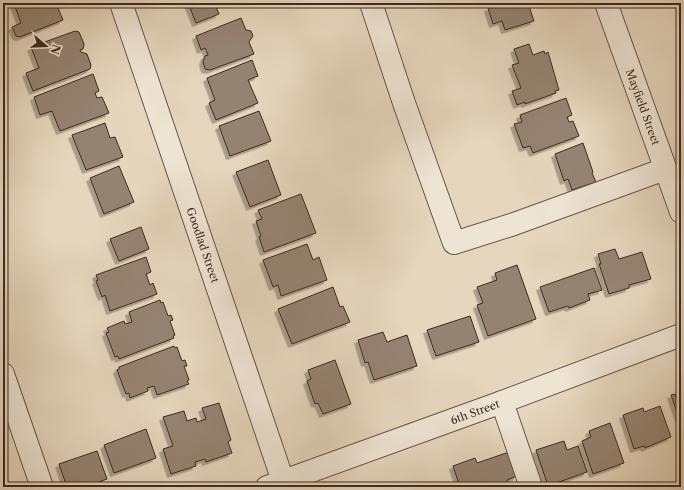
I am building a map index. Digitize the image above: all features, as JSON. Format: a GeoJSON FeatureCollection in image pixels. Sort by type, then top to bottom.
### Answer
{"type":"FeatureCollection","features":[{"type":"Feature","properties":{"kind":"street","name":"Goodlad Street"},"geometry":{"type":"LineString","coordinates":[[121,3],[279,485]]}},
{"type":"Feature","properties":{"kind":"street"},"geometry":{"type":"LineString","coordinates":[[371,3],[404,103],[454,243],[514,224],[665,169]]}},
{"type":"Feature","properties":{"kind":"street","name":"Mayfield Street"},"geometry":{"type":"LineString","coordinates":[[606,3],[681,212]]}},
{"type":"Feature","properties":{"kind":"street","name":"6th Street"},"geometry":{"type":"LineString","coordinates":[[279,485],[681,335]]}},
{"type":"Feature","properties":{"kind":"street"},"geometry":{"type":"LineString","coordinates":[[3,374],[42,487]]}},
{"type":"Feature","properties":{"kind":"street"},"geometry":{"type":"LineString","coordinates":[[502,402],[531,487]]}},
{"type":"Feature","properties":{"kind":"building"},"geometry":{"type":"Polygon","coordinates":[[[56,3],[63,20],[20,37],[16,36],[12,27],[21,23],[14,4],[56,3]]]}},
{"type":"Feature","properties":{"kind":"building"},"geometry":{"type":"Polygon","coordinates":[[[188,3],[223,4],[216,7],[219,14],[196,23],[188,3]]]}},
{"type":"Feature","properties":{"kind":"building"},"geometry":{"type":"Polygon","coordinates":[[[493,3],[528,3],[534,21],[505,30],[502,21],[493,24],[488,8],[495,6],[493,3]]]}},
{"type":"Feature","properties":{"kind":"building"},"geometry":{"type":"Polygon","coordinates":[[[241,18],[246,30],[251,31],[253,36],[249,42],[254,54],[210,70],[205,69],[203,62],[205,56],[208,55],[205,48],[201,50],[196,36],[241,18]]]}},
{"type":"Feature","properties":{"kind":"building"},"geometry":{"type":"Polygon","coordinates":[[[75,31],[79,32],[84,44],[83,49],[80,50],[81,52],[87,54],[91,65],[90,69],[33,91],[26,73],[39,68],[31,47],[75,31]]]}},
{"type":"Feature","properties":{"kind":"building"},"geometry":{"type":"Polygon","coordinates":[[[529,44],[533,55],[544,51],[545,54],[548,52],[559,90],[555,91],[556,93],[525,104],[525,102],[517,105],[512,91],[521,88],[512,65],[519,63],[514,49],[529,44]]]}},
{"type":"Feature","properties":{"kind":"building"},"geometry":{"type":"Polygon","coordinates":[[[252,60],[258,76],[248,80],[258,103],[216,120],[209,103],[215,100],[207,78],[252,60]]]}},
{"type":"Feature","properties":{"kind":"building"},"geometry":{"type":"Polygon","coordinates":[[[93,74],[99,91],[95,93],[97,98],[102,97],[109,113],[60,131],[52,111],[40,115],[34,97],[93,74]]]}},
{"type":"Feature","properties":{"kind":"building"},"geometry":{"type":"Polygon","coordinates":[[[566,98],[572,115],[567,117],[569,122],[573,121],[579,136],[533,153],[530,146],[523,148],[514,124],[522,122],[520,115],[566,98]]]}},
{"type":"Feature","properties":{"kind":"building"},"geometry":{"type":"Polygon","coordinates":[[[259,111],[271,141],[230,156],[219,126],[259,111]]]}},
{"type":"Feature","properties":{"kind":"building"},"geometry":{"type":"Polygon","coordinates":[[[105,123],[110,138],[115,137],[123,157],[86,170],[72,135],[105,123]]]}},
{"type":"Feature","properties":{"kind":"building"},"geometry":{"type":"Polygon","coordinates":[[[583,143],[596,182],[572,190],[568,179],[564,181],[555,154],[583,143]]]}},
{"type":"Feature","properties":{"kind":"building"},"geometry":{"type":"Polygon","coordinates":[[[268,160],[281,195],[250,207],[236,172],[268,160]]]}},
{"type":"Feature","properties":{"kind":"building"},"geometry":{"type":"Polygon","coordinates":[[[119,166],[134,202],[104,214],[90,178],[119,166]]]}},
{"type":"Feature","properties":{"kind":"building"},"geometry":{"type":"Polygon","coordinates":[[[301,194],[316,233],[264,252],[256,221],[262,219],[258,210],[301,194]]]}},
{"type":"Feature","properties":{"kind":"building"},"geometry":{"type":"Polygon","coordinates":[[[141,227],[149,249],[119,261],[110,239],[141,227]]]}},
{"type":"Feature","properties":{"kind":"building"},"geometry":{"type":"Polygon","coordinates":[[[307,244],[313,260],[319,257],[327,280],[281,296],[278,285],[273,287],[263,260],[307,244]]]}},
{"type":"Feature","properties":{"kind":"building"},"geometry":{"type":"Polygon","coordinates":[[[615,249],[619,259],[642,252],[651,279],[629,285],[629,288],[609,294],[599,264],[601,264],[598,254],[615,249]]]}},
{"type":"Feature","properties":{"kind":"building"},"geometry":{"type":"Polygon","coordinates":[[[146,257],[151,272],[146,274],[150,285],[153,283],[157,294],[110,311],[105,295],[102,297],[96,281],[98,280],[96,275],[146,257]]]}},
{"type":"Feature","properties":{"kind":"building"},"geometry":{"type":"Polygon","coordinates":[[[517,265],[536,319],[488,336],[477,305],[483,303],[477,287],[497,280],[495,273],[517,265]]]}},
{"type":"Feature","properties":{"kind":"building"},"geometry":{"type":"Polygon","coordinates":[[[594,268],[602,290],[588,294],[590,300],[569,308],[568,306],[549,312],[540,287],[594,268]]]}},
{"type":"Feature","properties":{"kind":"building"},"geometry":{"type":"Polygon","coordinates":[[[333,287],[340,307],[343,306],[350,322],[292,344],[278,309],[333,287]]]}},
{"type":"Feature","properties":{"kind":"building"},"geometry":{"type":"Polygon","coordinates":[[[160,300],[161,303],[163,302],[168,316],[171,315],[173,320],[170,321],[175,335],[173,336],[174,338],[119,359],[118,356],[115,357],[106,333],[109,332],[107,328],[124,321],[125,324],[132,322],[129,312],[160,300]]]}},
{"type":"Feature","properties":{"kind":"building"},"geometry":{"type":"Polygon","coordinates":[[[470,316],[479,342],[436,356],[427,330],[470,316]]]}},
{"type":"Feature","properties":{"kind":"building"},"geometry":{"type":"Polygon","coordinates":[[[383,332],[387,342],[407,335],[417,366],[374,380],[368,362],[365,363],[358,340],[383,332]]]}},
{"type":"Feature","properties":{"kind":"building"},"geometry":{"type":"Polygon","coordinates":[[[174,346],[175,348],[177,347],[182,361],[185,360],[187,366],[184,366],[189,384],[157,395],[154,386],[147,388],[148,391],[130,398],[129,393],[126,394],[117,370],[119,367],[174,346]]]}},
{"type":"Feature","properties":{"kind":"building"},"geometry":{"type":"Polygon","coordinates":[[[335,360],[351,404],[323,414],[318,403],[315,404],[307,381],[311,379],[308,370],[335,360]]]}},
{"type":"Feature","properties":{"kind":"building"},"geometry":{"type":"Polygon","coordinates":[[[675,394],[676,398],[681,397],[681,424],[671,395],[675,394]]]}},
{"type":"Feature","properties":{"kind":"building"},"geometry":{"type":"Polygon","coordinates":[[[219,403],[231,440],[228,442],[232,453],[206,462],[205,459],[195,462],[196,466],[171,474],[163,449],[173,446],[163,417],[184,411],[187,421],[196,418],[197,422],[206,419],[202,408],[219,403]]]}},
{"type":"Feature","properties":{"kind":"building"},"geometry":{"type":"Polygon","coordinates":[[[660,406],[671,437],[645,448],[644,446],[634,449],[623,415],[643,408],[644,412],[660,406]]]}},
{"type":"Feature","properties":{"kind":"building"},"geometry":{"type":"Polygon","coordinates":[[[610,423],[624,463],[593,474],[582,441],[591,437],[589,431],[610,423]]]}},
{"type":"Feature","properties":{"kind":"building"},"geometry":{"type":"Polygon","coordinates":[[[146,429],[156,458],[114,473],[104,445],[146,429]]]}},
{"type":"Feature","properties":{"kind":"building"},"geometry":{"type":"Polygon","coordinates":[[[564,441],[567,450],[578,446],[587,472],[548,486],[536,450],[564,441]]]}},
{"type":"Feature","properties":{"kind":"building"},"geometry":{"type":"Polygon","coordinates":[[[97,451],[107,479],[84,487],[83,485],[67,487],[59,464],[97,451]]]}},
{"type":"Feature","properties":{"kind":"building"},"geometry":{"type":"Polygon","coordinates":[[[509,452],[517,476],[507,480],[508,485],[502,487],[460,487],[453,466],[475,458],[477,463],[509,452]]]}}]}
